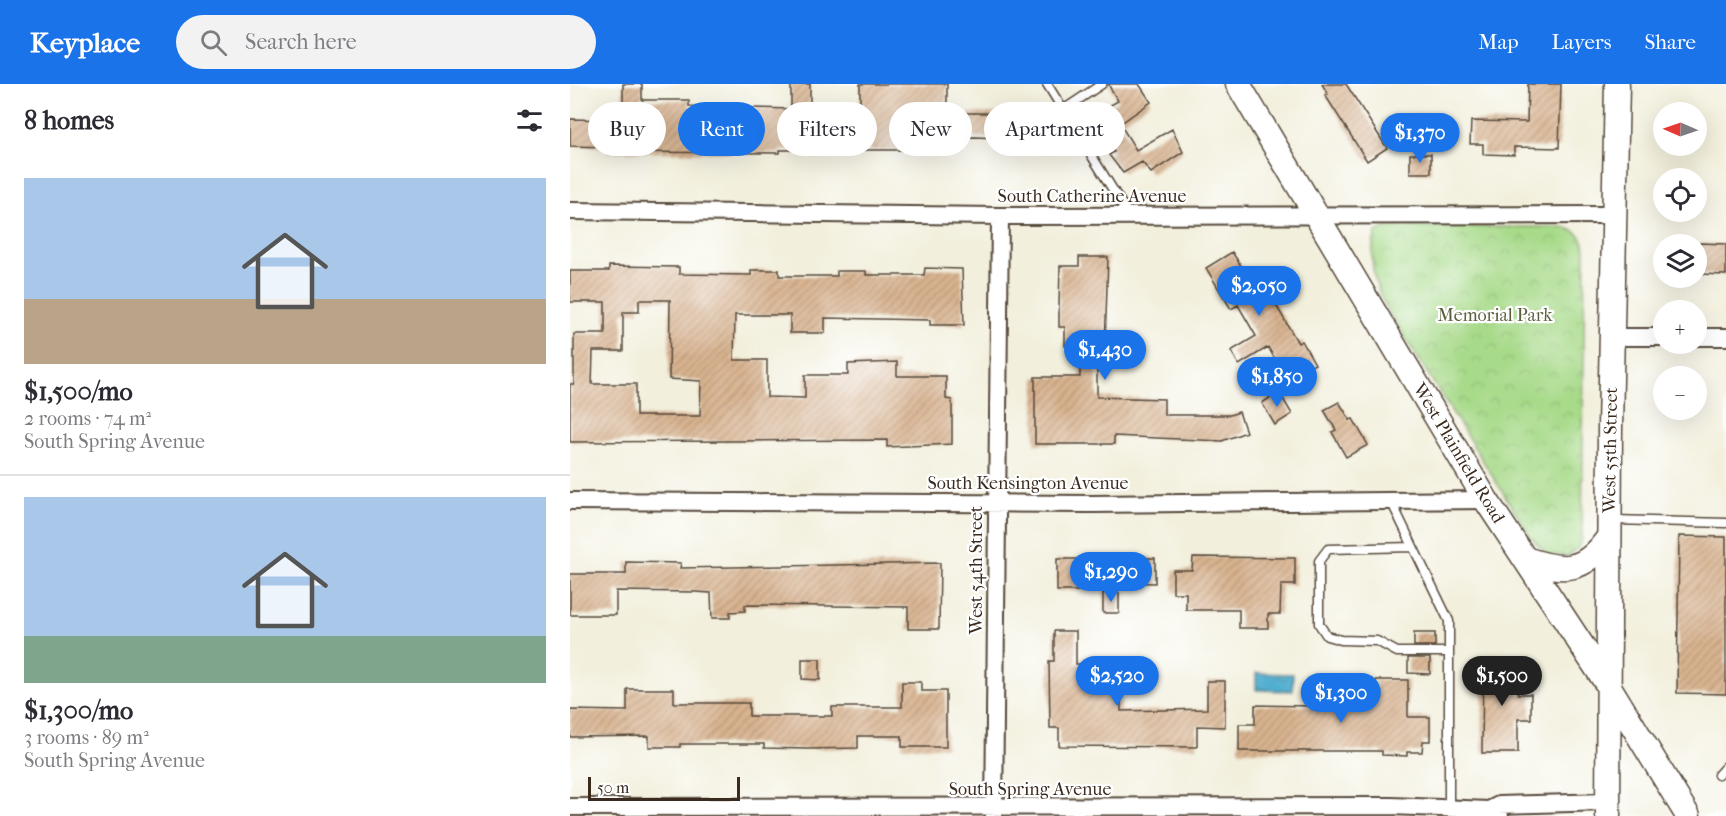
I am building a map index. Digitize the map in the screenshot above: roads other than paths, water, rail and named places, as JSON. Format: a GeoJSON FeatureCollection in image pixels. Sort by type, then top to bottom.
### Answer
{"type":"FeatureCollection","features":[{"type":"Feature","properties":{"kind":"main road","name":"West Plainfield Road"},"geometry":{"type":"LineString","coordinates":[[1238,84],[1486,500],[1608,685],[1688,816]]}},
{"type":"Feature","properties":{"kind":"main road","name":"West 55th Street"},"geometry":{"type":"LineString","coordinates":[[1608,809],[1609,529],[1617,84]]}},
{"type":"Feature","properties":{"kind":"main road"},"geometry":{"type":"LineString","coordinates":[[1525,560],[1552,568],[1566,569],[1597,554],[1609,529]]}},
{"type":"Feature","properties":{"kind":"street","name":"South Catherine Avenue"},"geometry":{"type":"LineString","coordinates":[[570,211],[1000,216],[1128,214],[1319,217],[1480,213],[1614,215]]}},
{"type":"Feature","properties":{"kind":"street","name":"West 54th Street"},"geometry":{"type":"LineString","coordinates":[[994,812],[1000,216]]}},
{"type":"Feature","properties":{"kind":"street"},"geometry":{"type":"LineString","coordinates":[[1612,337],[1653,337]]}},
{"type":"Feature","properties":{"kind":"street"},"geometry":{"type":"LineString","coordinates":[[1707,337],[1726,337]]}},
{"type":"Feature","properties":{"kind":"street","name":"South Kensington Avenue"},"geometry":{"type":"LineString","coordinates":[[570,501],[996,503],[1486,500]]}},
{"type":"Feature","properties":{"kind":"street","name":"South Spring Avenue"},"geometry":{"type":"LineString","coordinates":[[570,807],[994,812],[1409,811],[1449,806],[1494,813],[1499,805],[1608,809]]}},
{"type":"Feature","properties":{"kind":"lane"},"geometry":{"type":"LineString","coordinates":[[1047,84],[1058,102]]}},
{"type":"Feature","properties":{"kind":"lane"},"geometry":{"type":"LineString","coordinates":[[1075,102],[1102,84]]}},
{"type":"Feature","properties":{"kind":"lane"},"geometry":{"type":"LineString","coordinates":[[1092,156],[1128,214]]}},
{"type":"Feature","properties":{"kind":"lane"},"geometry":{"type":"LineString","coordinates":[[1391,501],[1449,621],[1449,806]]}},
{"type":"Feature","properties":{"kind":"lane"},"geometry":{"type":"LineString","coordinates":[[1609,529],[1726,523]]}},
{"type":"Feature","properties":{"kind":"lane"},"geometry":{"type":"LineString","coordinates":[[1413,547],[1328,549],[1319,561],[1319,624],[1327,636],[1341,640],[1377,641],[1397,652],[1449,652]]}},
{"type":"Feature","properties":{"kind":"lane"},"geometry":{"type":"LineString","coordinates":[[1718,775],[1726,766]]}},
{"type":"Feature","properties":{"kind":"water"},"geometry":{"type":"Polygon","coordinates":[[[1256,673],[1293,674],[1293,691],[1256,690],[1256,673]]]}},
{"type":"Feature","properties":{"kind":"park label","name":"Memorial Park"},"geometry":{"type":"Point","coordinates":[1495,315]}}]}
